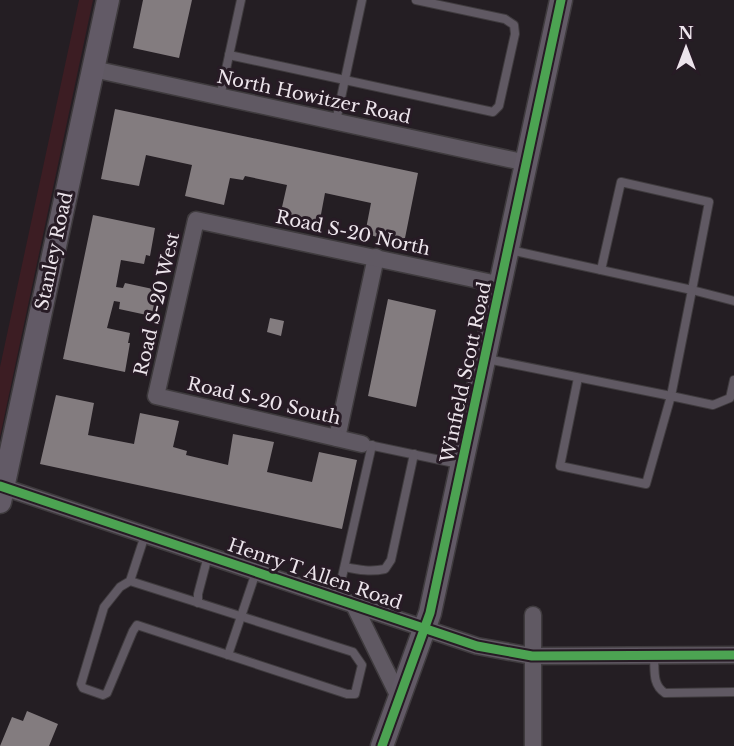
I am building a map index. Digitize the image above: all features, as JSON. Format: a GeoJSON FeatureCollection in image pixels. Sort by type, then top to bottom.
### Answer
{"type":"FeatureCollection","features":[{"type":"Feature","properties":{"kind":"street","name":"Stanley Road"},"geometry":{"type":"LineString","coordinates":[[1,492],[108,0]]}},
{"type":"Feature","properties":{"kind":"street","name":"Winfield Scott Road"},"geometry":{"type":"LineString","coordinates":[[382,746],[426,629],[502,285],[561,0]]}},
{"type":"Feature","properties":{"kind":"street","name":"North Howitzer Road"},"geometry":{"type":"LineString","coordinates":[[93,69],[527,163]]}},
{"type":"Feature","properties":{"kind":"street","name":"Road S-20 North"},"geometry":{"type":"LineString","coordinates":[[196,220],[502,285]]}},
{"type":"Feature","properties":{"kind":"street","name":"Road S-20 West"},"geometry":{"type":"LineString","coordinates":[[156,396],[196,220]]}},
{"type":"Feature","properties":{"kind":"street"},"geometry":{"type":"LineString","coordinates":[[337,438],[376,257]]}},
{"type":"Feature","properties":{"kind":"street","name":"Road S-20 South"},"geometry":{"type":"LineString","coordinates":[[156,396],[367,445]]}},
{"type":"Feature","properties":{"kind":"street","name":"Henry T Allen Road"},"geometry":{"type":"LineString","coordinates":[[1,492],[145,535],[477,646],[532,656],[734,655]]}},
{"type":"Feature","properties":{"kind":"street"},"geometry":{"type":"LineString","coordinates":[[354,604],[400,699]]}},
{"type":"Feature","properties":{"kind":"street"},"geometry":{"type":"LineString","coordinates":[[532,615],[533,746]]}},
{"type":"Feature","properties":{"kind":"lane"},"geometry":{"type":"LineString","coordinates":[[220,97],[241,0]]}},
{"type":"Feature","properties":{"kind":"lane"},"geometry":{"type":"LineString","coordinates":[[336,122],[362,0]]}},
{"type":"Feature","properties":{"kind":"lane"},"geometry":{"type":"LineString","coordinates":[[229,55],[493,112],[499,106],[515,34],[514,25],[505,19],[416,0]]}},
{"type":"Feature","properties":{"kind":"lane"},"geometry":{"type":"LineString","coordinates":[[578,378],[560,466],[646,484],[671,396],[709,202],[621,182],[601,270]]}},
{"type":"Feature","properties":{"kind":"lane"},"geometry":{"type":"LineString","coordinates":[[509,250],[734,301]]}},
{"type":"Feature","properties":{"kind":"lane"},"geometry":{"type":"LineString","coordinates":[[486,359],[713,405],[730,398],[734,380]]}},
{"type":"Feature","properties":{"kind":"lane"},"geometry":{"type":"LineString","coordinates":[[338,599],[367,445],[463,465]]}},
{"type":"Feature","properties":{"kind":"lane"},"geometry":{"type":"LineString","coordinates":[[345,567],[376,571],[385,569],[391,560],[414,454]]}},
{"type":"Feature","properties":{"kind":"lane"},"geometry":{"type":"LineString","coordinates":[[130,581],[353,652],[362,664],[355,694],[347,694],[137,625],[107,693],[103,695],[83,688],[81,684],[104,607],[120,587],[130,581],[145,535]]}},
{"type":"Feature","properties":{"kind":"lane"},"geometry":{"type":"LineString","coordinates":[[198,603],[198,594],[208,556]]}},
{"type":"Feature","properties":{"kind":"lane"},"geometry":{"type":"LineString","coordinates":[[228,655],[256,572]]}},
{"type":"Feature","properties":{"kind":"lane"},"geometry":{"type":"LineString","coordinates":[[654,656],[656,683],[659,690],[666,693],[734,692]]}},
{"type":"Feature","properties":{"kind":"shaded area"},"geometry":{"type":"Polygon","coordinates":[[[79,0],[93,0],[0,437],[0,367],[79,0]]]}},
{"type":"Feature","properties":{"kind":"building"},"geometry":{"type":"Polygon","coordinates":[[[143,0],[192,0],[179,58],[133,48],[143,0]]]}},
{"type":"Feature","properties":{"kind":"building"},"geometry":{"type":"Polygon","coordinates":[[[115,109],[418,173],[404,243],[365,234],[371,203],[325,193],[319,225],[280,216],[287,185],[245,176],[243,180],[230,178],[224,205],[185,196],[192,165],[146,155],[139,186],[101,179],[115,109]]]}},
{"type":"Feature","properties":{"kind":"building"},"geometry":{"type":"Polygon","coordinates":[[[93,215],[155,228],[150,256],[146,255],[144,264],[121,260],[116,287],[123,288],[125,283],[162,291],[156,317],[119,309],[120,302],[114,301],[107,328],[130,333],[125,372],[63,359],[93,215]]]}},
{"type":"Feature","properties":{"kind":"building"},"geometry":{"type":"Polygon","coordinates":[[[388,299],[436,310],[416,407],[368,396],[388,299]]]}},
{"type":"Feature","properties":{"kind":"building"},"geometry":{"type":"Polygon","coordinates":[[[270,318],[284,321],[281,336],[267,332],[270,318]]]}},
{"type":"Feature","properties":{"kind":"building"},"geometry":{"type":"Polygon","coordinates":[[[56,395],[94,403],[88,435],[134,444],[140,413],[179,421],[173,447],[187,451],[186,455],[228,465],[233,434],[274,442],[267,472],[312,482],[319,452],[357,460],[342,529],[40,464],[56,395]]]}},
{"type":"Feature","properties":{"kind":"building"},"geometry":{"type":"Polygon","coordinates":[[[27,711],[58,724],[49,746],[0,746],[12,717],[23,721],[27,711]]]}},
{"type":"Feature","properties":{"kind":"cycle path"},"geometry":{"type":"LineString","coordinates":[[382,746],[430,613],[561,0]]}},
{"type":"Feature","properties":{"kind":"cycle path"},"geometry":{"type":"LineString","coordinates":[[0,486],[477,646],[532,656],[734,655]]}}]}
